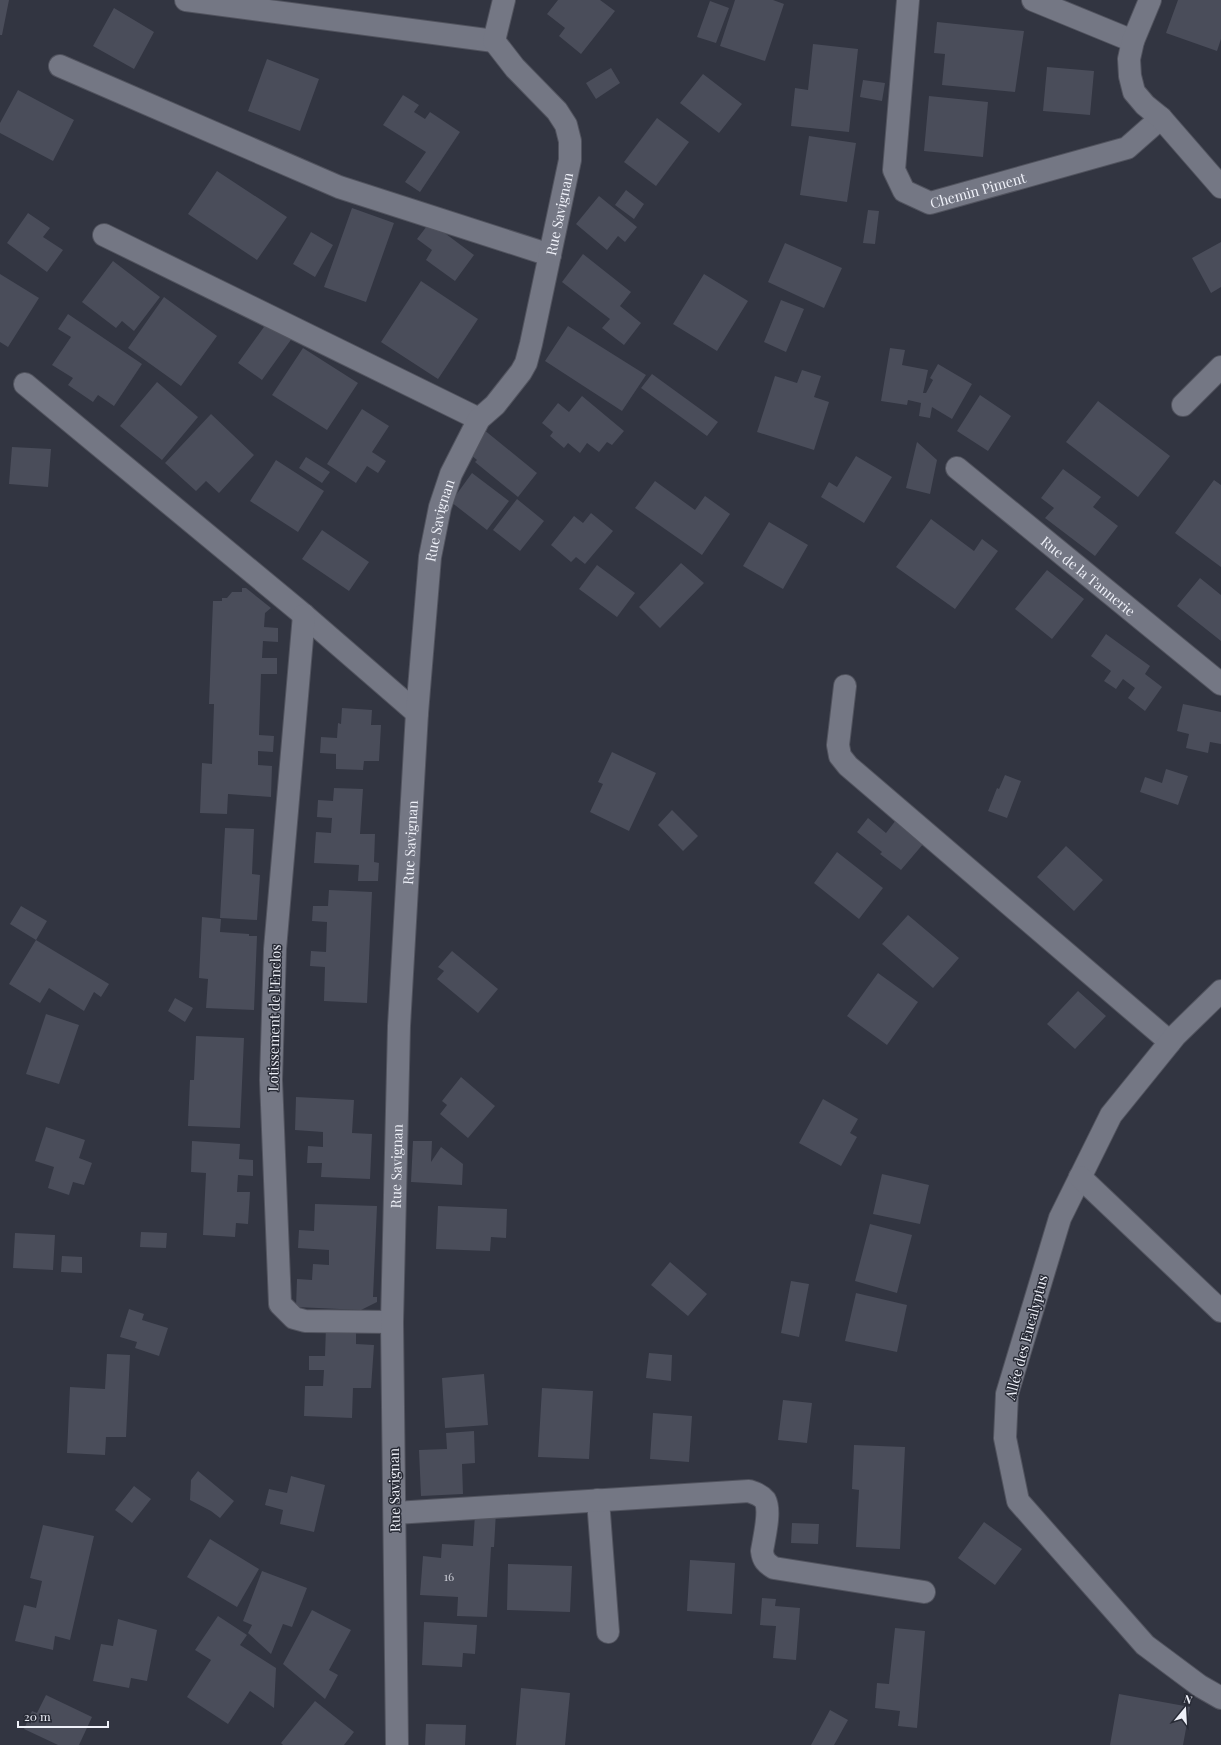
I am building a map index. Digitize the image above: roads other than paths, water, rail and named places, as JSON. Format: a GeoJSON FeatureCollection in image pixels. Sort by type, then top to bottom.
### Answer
{"type":"FeatureCollection","features":[{"type":"Feature","properties":{"kind":"street"},"geometry":{"type":"LineString","coordinates":[[186,0],[494,41],[504,0]]}},
{"type":"Feature","properties":{"kind":"street","name":"Chemin Piment"},"geometry":{"type":"LineString","coordinates":[[908,0],[894,170],[904,191],[930,203],[1127,148],[1161,118]]}},
{"type":"Feature","properties":{"kind":"street"},"geometry":{"type":"LineString","coordinates":[[1034,0],[1133,41]]}},
{"type":"Feature","properties":{"kind":"street"},"geometry":{"type":"LineString","coordinates":[[1150,0],[1133,41],[1129,59],[1130,76],[1134,92],[1145,105],[1161,118],[1221,187]]}},
{"type":"Feature","properties":{"kind":"street","name":"Rue Savignan"},"geometry":{"type":"LineString","coordinates":[[397,1745],[392,1322],[399,1026],[417,713],[430,558],[440,507],[451,474],[479,419],[495,405],[521,372],[526,363],[570,160],[570,141],[566,125],[557,111],[515,68],[494,41]]}},
{"type":"Feature","properties":{"kind":"street"},"geometry":{"type":"LineString","coordinates":[[60,66],[339,187],[550,255]]}},
{"type":"Feature","properties":{"kind":"street"},"geometry":{"type":"LineString","coordinates":[[104,234],[479,419]]}},
{"type":"Feature","properties":{"kind":"street"},"geometry":{"type":"LineString","coordinates":[[1183,405],[1221,367]]}},
{"type":"Feature","properties":{"kind":"street"},"geometry":{"type":"LineString","coordinates":[[25,384],[304,615],[417,713]]}},
{"type":"Feature","properties":{"kind":"street","name":"Rue de la Tannerie"},"geometry":{"type":"LineString","coordinates":[[957,468],[1221,684]]}},
{"type":"Feature","properties":{"kind":"street","name":"Lotissement de l'Enclos"},"geometry":{"type":"LineString","coordinates":[[304,615],[275,950],[271,1080],[280,1304],[294,1318],[304,1320],[392,1322]]}},
{"type":"Feature","properties":{"kind":"street"},"geometry":{"type":"LineString","coordinates":[[845,686],[838,745],[840,756],[848,766],[1170,1042]]}},
{"type":"Feature","properties":{"kind":"street","name":"Allée des Eucalyptus"},"geometry":{"type":"LineString","coordinates":[[1221,991],[1170,1042],[1111,1115],[1060,1218],[1007,1394],[1005,1438],[1018,1501],[1145,1645],[1200,1686],[1221,1698]]}},
{"type":"Feature","properties":{"kind":"street"},"geometry":{"type":"LineString","coordinates":[[1080,1177],[1221,1311]]}},
{"type":"Feature","properties":{"kind":"street"},"geometry":{"type":"LineString","coordinates":[[395,1513],[749,1491],[759,1494],[765,1500],[768,1508],[762,1551],[762,1558],[767,1564],[774,1568],[924,1592]]}},
{"type":"Feature","properties":{"kind":"street"},"geometry":{"type":"LineString","coordinates":[[598,1500],[608,1632]]}}]}
